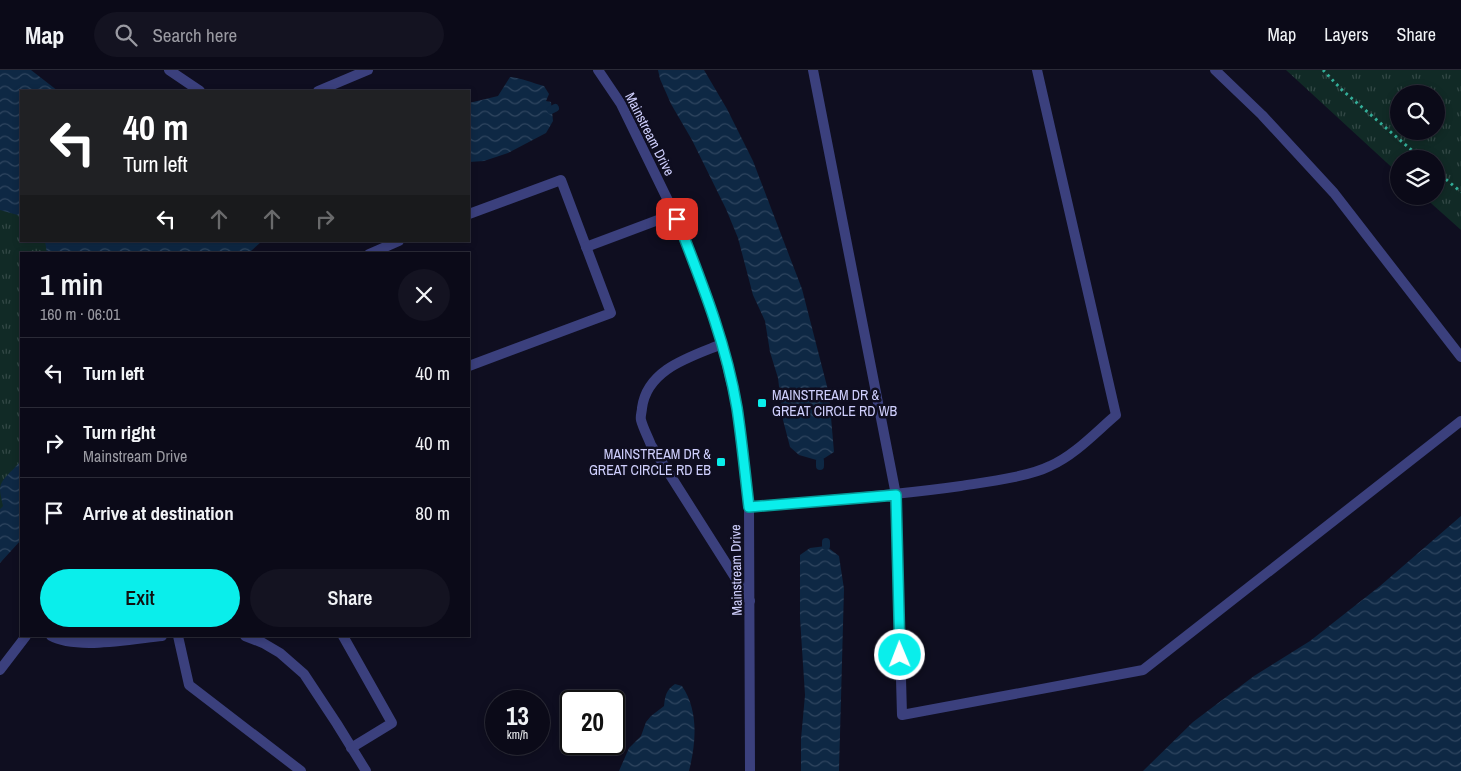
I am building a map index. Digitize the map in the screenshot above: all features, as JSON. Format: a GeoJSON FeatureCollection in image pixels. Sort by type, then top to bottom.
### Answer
{"type":"FeatureCollection","features":[{"type":"Feature","properties":{"kind":"street"},"geometry":{"type":"LineString","coordinates":[[169,70],[199,90]]}},
{"type":"Feature","properties":{"kind":"street"},"geometry":{"type":"LineString","coordinates":[[320,90],[368,70]]}},
{"type":"Feature","properties":{"kind":"street","name":"Mainstream Drive"},"geometry":{"type":"LineString","coordinates":[[598,70],[621,104],[674,214],[708,299],[722,344],[737,407],[749,507],[750,771]]}},
{"type":"Feature","properties":{"kind":"street"},"geometry":{"type":"LineString","coordinates":[[813,70],[896,495],[902,715],[1142,670],[1461,421]]}},
{"type":"Feature","properties":{"kind":"street"},"geometry":{"type":"LineString","coordinates":[[749,507],[896,495],[1000,479],[1050,466],[1066,456],[1116,415],[1037,70]]}},
{"type":"Feature","properties":{"kind":"street"},"geometry":{"type":"LineString","coordinates":[[1215,70],[1262,115],[1334,193],[1461,357]]}},
{"type":"Feature","properties":{"kind":"street"},"geometry":{"type":"LineString","coordinates":[[470,214],[561,180],[611,313],[470,366]]}},
{"type":"Feature","properties":{"kind":"street"},"geometry":{"type":"LineString","coordinates":[[586,247],[674,214]]}},
{"type":"Feature","properties":{"kind":"street"},"geometry":{"type":"LineString","coordinates":[[374,252],[397,242]]}},
{"type":"Feature","properties":{"kind":"street"},"geometry":{"type":"LineString","coordinates":[[722,344],[686,359],[667,370],[654,381],[644,397],[641,419],[651,445],[750,601]]}},
{"type":"Feature","properties":{"kind":"street"},"geometry":{"type":"LineString","coordinates":[[0,670],[25,637]]}},
{"type":"Feature","properties":{"kind":"street"},"geometry":{"type":"LineString","coordinates":[[53,637],[68,643],[151,637]]}},
{"type":"Feature","properties":{"kind":"street"},"geometry":{"type":"LineString","coordinates":[[178,637],[189,685],[301,771]]}},
{"type":"Feature","properties":{"kind":"street"},"geometry":{"type":"LineString","coordinates":[[344,637],[392,723],[351,748]]}},
{"type":"Feature","properties":{"kind":"street"},"geometry":{"type":"LineString","coordinates":[[261,639],[304,674],[366,771]]}},
{"type":"Feature","properties":{"kind":"path"},"geometry":{"type":"LineString","coordinates":[[1323,70],[1342,90],[1412,150]]}},
{"type":"Feature","properties":{"kind":"path"},"geometry":{"type":"LineString","coordinates":[[1445,179],[1461,192]]}},
{"type":"Feature","properties":{"kind":"green space"},"geometry":{"type":"Polygon","coordinates":[[[1286,70],[1461,70],[1461,230],[1433,205],[1445,205],[1445,150],[1390,150],[1390,166],[1286,70]]]}},
{"type":"Feature","properties":{"kind":"green space"},"geometry":{"type":"Polygon","coordinates":[[[0,80],[20,96],[20,242],[189,242],[183,252],[20,252],[20,517],[0,541],[0,80]]]}},
{"type":"Feature","properties":{"kind":"water"},"geometry":{"type":"Polygon","coordinates":[[[0,70],[31,70],[57,90],[20,90],[20,216],[0,210],[0,70]]]}},
{"type":"Feature","properties":{"kind":"water"},"geometry":{"type":"Polygon","coordinates":[[[658,70],[704,70],[727,109],[753,161],[802,289],[829,394],[834,452],[820,461],[799,455],[790,447],[783,420],[778,378],[770,352],[765,321],[753,295],[738,238],[692,140],[671,104],[658,70]]]}},
{"type":"Feature","properties":{"kind":"water"},"geometry":{"type":"Polygon","coordinates":[[[510,77],[544,86],[549,94],[546,101],[551,102],[553,121],[546,133],[508,153],[484,161],[470,162],[470,103],[498,96],[510,77]]]}},
{"type":"Feature","properties":{"kind":"water"},"geometry":{"type":"Polygon","coordinates":[[[45,242],[261,242],[248,252],[47,252],[45,242]]]}},
{"type":"Feature","properties":{"kind":"water"},"geometry":{"type":"Polygon","coordinates":[[[20,461],[20,541],[0,563],[0,509],[3,506],[0,489],[3,481],[20,461]]]}},
{"type":"Feature","properties":{"kind":"water"},"geometry":{"type":"Polygon","coordinates":[[[1461,516],[1461,771],[1143,771],[1193,722],[1254,676],[1310,641],[1380,586],[1461,516]]]}},
{"type":"Feature","properties":{"kind":"water"},"geometry":{"type":"Polygon","coordinates":[[[826,546],[839,556],[844,589],[839,771],[801,771],[801,739],[805,695],[800,618],[800,555],[810,548],[826,546]]]}},
{"type":"Feature","properties":{"kind":"water"},"geometry":{"type":"Polygon","coordinates":[[[675,684],[682,686],[694,716],[693,749],[689,771],[619,771],[629,748],[641,736],[646,722],[651,716],[664,706],[666,694],[675,684]]]}},
{"type":"Feature","properties":{"kind":"waterway"},"geometry":{"type":"LineString","coordinates":[[551,110],[555,108]]}},
{"type":"Feature","properties":{"kind":"waterway"},"geometry":{"type":"LineString","coordinates":[[820,461],[820,466]]}},
{"type":"Feature","properties":{"kind":"place","name":"MAINSTREAM DR & GREAT CIRCLE RD WB"},"geometry":{"type":"Point","coordinates":[762,403]}},
{"type":"Feature","properties":{"kind":"place","name":"MAINSTREAM DR & GREAT CIRCLE RD EB"},"geometry":{"type":"Point","coordinates":[721,462]}},
{"type":"Feature","properties":{"kind":"route"},"geometry":{"type":"LineString","coordinates":[[677,219],[708,299],[722,344],[737,407],[749,507],[896,495],[900,655]]}}]}
